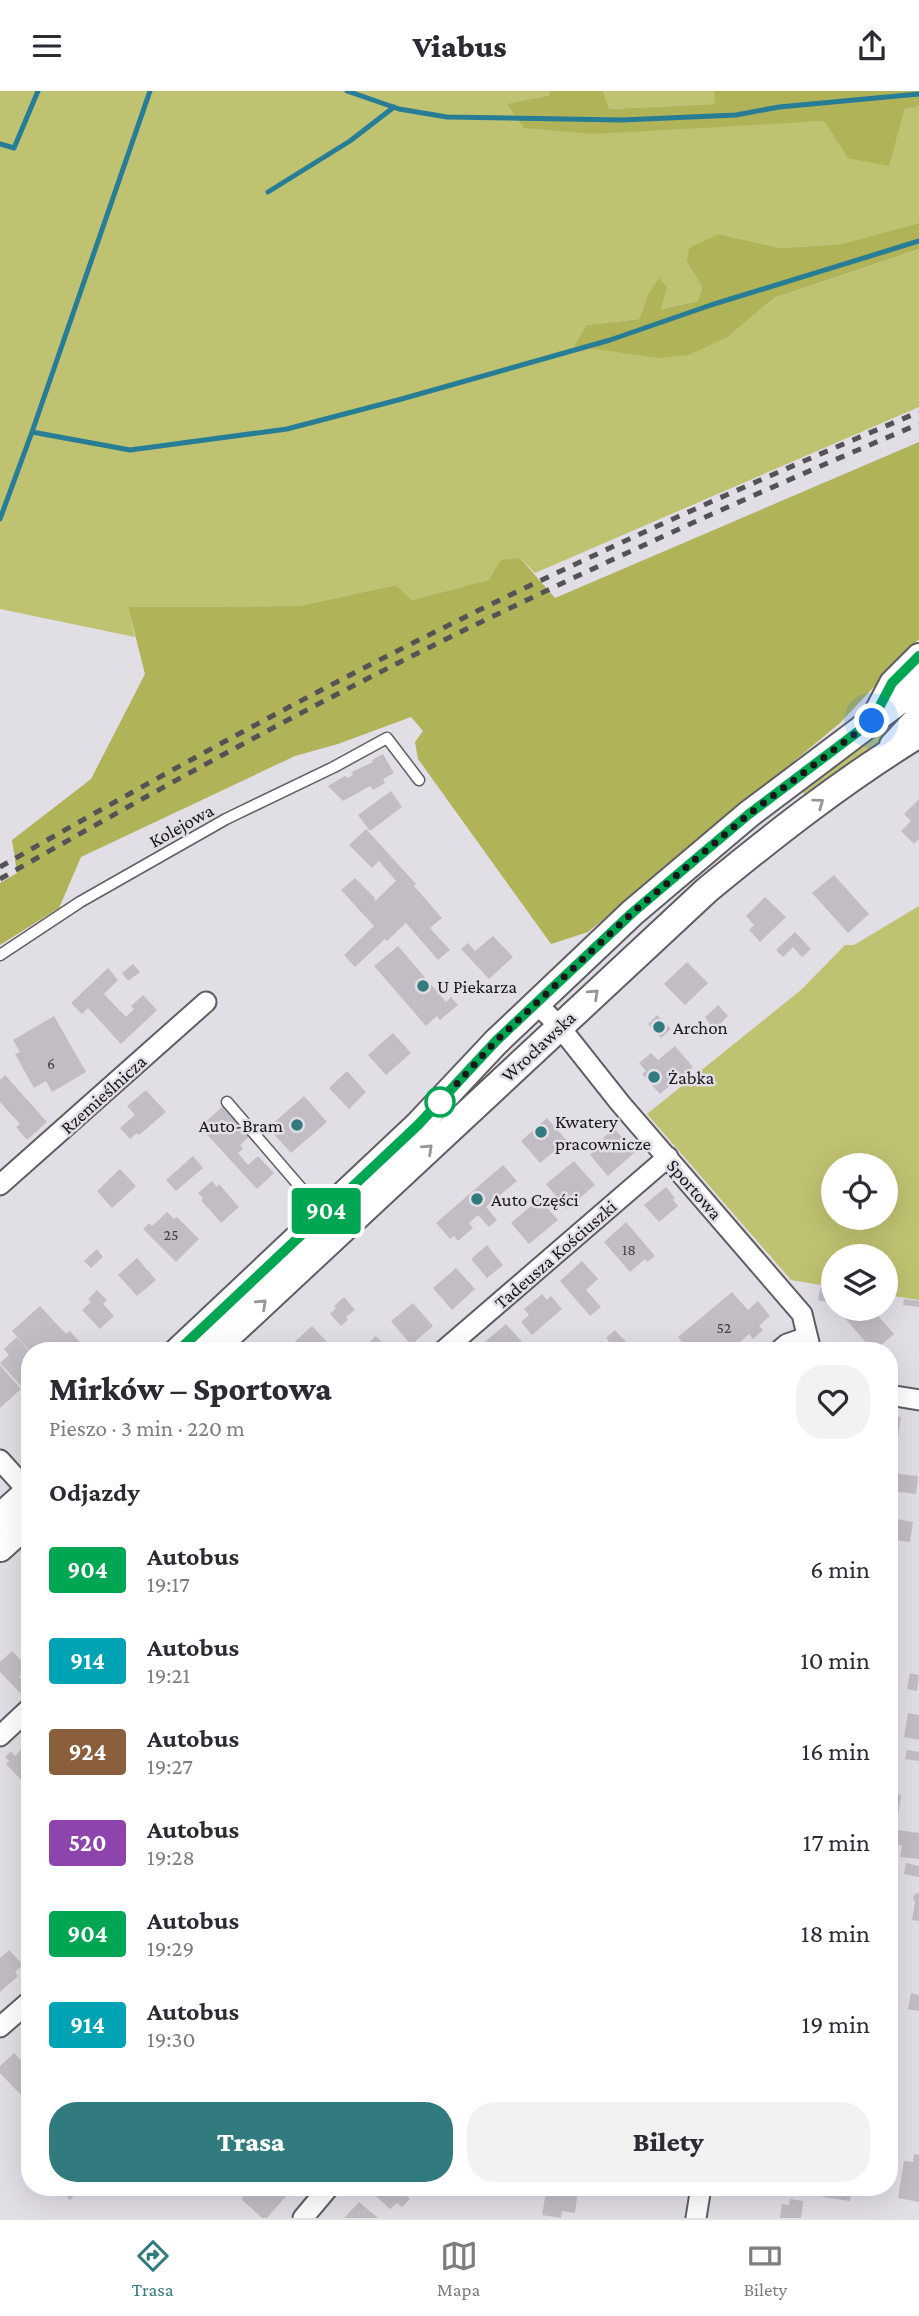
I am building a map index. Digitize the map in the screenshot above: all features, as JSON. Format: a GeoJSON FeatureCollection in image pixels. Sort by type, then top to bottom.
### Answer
{"type":"FeatureCollection","features":[{"type":"Feature","properties":{"kind":"main road","name":"Wrocławska"},"geometry":{"type":"LineString","coordinates":[[188,1342],[418,1125],[496,1041],[632,913],[749,814],[919,686]]}},
{"type":"Feature","properties":{"kind":"main road","name":"Wrocławska"},"geometry":{"type":"LineString","coordinates":[[222,1342],[707,890],[764,843],[879,759],[919,734]]}},
{"type":"Feature","properties":{"kind":"main road"},"geometry":{"type":"LineString","coordinates":[[0,1517],[21,1497]]}},
{"type":"Feature","properties":{"kind":"main road"},"geometry":{"type":"LineString","coordinates":[[0,1548],[21,1529]]}},
{"type":"Feature","properties":{"kind":"street"},"geometry":{"type":"LineString","coordinates":[[872,721],[892,683],[919,656]]}},
{"type":"Feature","properties":{"kind":"street","name":"Wrocławska"},"geometry":{"type":"LineString","coordinates":[[879,759],[919,713]]}},
{"type":"Feature","properties":{"kind":"street","name":"Rzemieślnicza"},"geometry":{"type":"LineString","coordinates":[[0,1185],[206,1002]]}},
{"type":"Feature","properties":{"kind":"street","name":"Sportowa"},"geometry":{"type":"LineString","coordinates":[[536,1003],[559,1026],[620,1103],[802,1314],[809,1342]]}},
{"type":"Feature","properties":{"kind":"street","name":"Tadeusza Kościuszki"},"geometry":{"type":"LineString","coordinates":[[453,1342],[668,1157]]}},
{"type":"Feature","properties":{"kind":"street"},"geometry":{"type":"LineString","coordinates":[[898,1396],[919,1400]]}},
{"type":"Feature","properties":{"kind":"street"},"geometry":{"type":"LineString","coordinates":[[0,1460],[21,1482]]}},
{"type":"Feature","properties":{"kind":"street"},"geometry":{"type":"LineString","coordinates":[[0,1736],[21,1716]]}},
{"type":"Feature","properties":{"kind":"street"},"geometry":{"type":"LineString","coordinates":[[0,2027],[21,2009]]}},
{"type":"Feature","properties":{"kind":"street"},"geometry":{"type":"LineString","coordinates":[[303,2218],[321,2196]]}},
{"type":"Feature","properties":{"kind":"street"},"geometry":{"type":"LineString","coordinates":[[696,2218],[700,2196]]}},
{"type":"Feature","properties":{"kind":"lane","name":"Kolejowa"},"geometry":{"type":"LineString","coordinates":[[0,955],[80,902],[226,819],[387,738],[419,780]]}},
{"type":"Feature","properties":{"kind":"lane"},"geometry":{"type":"LineString","coordinates":[[227,1102],[325,1212]]}},
{"type":"Feature","properties":{"kind":"green space"},"geometry":{"type":"Polygon","coordinates":[[[0,91],[550,91],[550,95],[508,104],[761,123],[824,121],[848,157],[889,165],[905,109],[919,106],[919,223],[841,244],[781,248],[719,234],[687,262],[702,287],[698,301],[660,309],[648,294],[639,319],[587,325],[729,336],[774,298],[919,249],[919,407],[535,573],[520,558],[490,580],[412,600],[396,585],[299,606],[128,607],[135,637],[0,609],[0,91]]]}},
{"type":"Feature","properties":{"kind":"green space"},"geometry":{"type":"Polygon","coordinates":[[[603,91],[714,91],[716,104],[608,109],[603,91]]]}},
{"type":"Feature","properties":{"kind":"green space"},"geometry":{"type":"Polygon","coordinates":[[[911,705],[890,734],[804,794],[800,788],[911,705]]]}},
{"type":"Feature","properties":{"kind":"green space"},"geometry":{"type":"Polygon","coordinates":[[[919,906],[919,1300],[898,1297],[898,1244],[821,1244],[821,1285],[791,1280],[647,1114],[801,990],[845,945],[854,945],[919,906]]]}},
{"type":"Feature","properties":{"kind":"shaded area"},"geometry":{"type":"Polygon","coordinates":[[[550,91],[603,91],[609,109],[715,104],[714,91],[919,91],[919,106],[905,109],[889,166],[848,158],[824,121],[593,134],[524,128],[507,104],[550,95],[550,91]]]}},
{"type":"Feature","properties":{"kind":"shaded area"},"geometry":{"type":"Polygon","coordinates":[[[919,223],[919,249],[774,298],[729,336],[689,355],[659,358],[574,346],[587,325],[639,319],[648,294],[659,278],[667,287],[661,309],[698,301],[702,287],[687,262],[689,248],[719,234],[781,248],[841,244],[919,223]]]}},
{"type":"Feature","properties":{"kind":"shaded area"},"geometry":{"type":"Polygon","coordinates":[[[919,442],[919,639],[840,723],[588,932],[551,944],[418,759],[415,742],[423,731],[411,717],[338,744],[295,756],[81,857],[59,908],[0,945],[0,883],[17,873],[12,840],[91,779],[145,674],[128,607],[299,606],[396,585],[412,600],[489,580],[501,560],[520,558],[555,598],[919,442]]]}},
{"type":"Feature","properties":{"kind":"building"},"geometry":{"type":"Polygon","coordinates":[[[383,754],[394,773],[383,779],[385,783],[373,790],[370,786],[343,801],[328,786],[345,776],[348,778],[353,775],[352,772],[383,754]]]}},
{"type":"Feature","properties":{"kind":"building"},"geometry":{"type":"Polygon","coordinates":[[[391,791],[402,807],[370,831],[358,815],[391,791]]]}},
{"type":"Feature","properties":{"kind":"building"},"geometry":{"type":"Polygon","coordinates":[[[919,799],[919,839],[914,844],[901,831],[911,821],[904,814],[919,799]]]}},
{"type":"Feature","properties":{"kind":"building"},"geometry":{"type":"Polygon","coordinates":[[[366,829],[416,884],[414,886],[442,918],[430,928],[450,950],[438,960],[406,923],[355,967],[344,955],[374,926],[341,890],[355,878],[375,898],[374,902],[396,881],[379,861],[372,868],[349,845],[366,829]]]}},
{"type":"Feature","properties":{"kind":"building"},"geometry":{"type":"Polygon","coordinates":[[[834,875],[869,914],[848,933],[812,893],[834,875]]]}},
{"type":"Feature","properties":{"kind":"building"},"geometry":{"type":"Polygon","coordinates":[[[765,897],[786,917],[760,942],[749,930],[754,925],[746,916],[765,897]]]}},
{"type":"Feature","properties":{"kind":"building"},"geometry":{"type":"Polygon","coordinates":[[[795,932],[811,949],[802,957],[793,947],[783,957],[776,950],[795,932]]]}},
{"type":"Feature","properties":{"kind":"building"},"geometry":{"type":"Polygon","coordinates":[[[493,936],[513,957],[489,979],[461,949],[468,943],[475,951],[493,936]]]}},
{"type":"Feature","properties":{"kind":"building"},"geometry":{"type":"Polygon","coordinates":[[[398,946],[446,1002],[451,997],[458,1005],[440,1020],[437,1016],[426,1026],[374,966],[398,946]]]}},
{"type":"Feature","properties":{"kind":"building"},"geometry":{"type":"Polygon","coordinates":[[[687,962],[708,983],[685,1005],[664,984],[687,962]]]}},
{"type":"Feature","properties":{"kind":"building"},"geometry":{"type":"Polygon","coordinates":[[[133,964],[140,972],[128,981],[122,973],[133,964]]]}},
{"type":"Feature","properties":{"kind":"building"},"geometry":{"type":"Polygon","coordinates":[[[108,968],[118,980],[104,994],[126,1017],[134,1009],[131,1006],[143,995],[157,1010],[121,1044],[88,1008],[82,1014],[71,1003],[108,968]]]}},
{"type":"Feature","properties":{"kind":"building"},"geometry":{"type":"Polygon","coordinates":[[[718,1005],[728,1016],[714,1030],[705,1017],[718,1005]]]}},
{"type":"Feature","properties":{"kind":"building","name":"Archon"},"geometry":{"type":"Polygon","coordinates":[[[657,1015],[671,1029],[661,1038],[648,1024],[657,1015]]]}},
{"type":"Feature","properties":{"kind":"building"},"geometry":{"type":"Polygon","coordinates":[[[54,1016],[86,1072],[52,1092],[46,1081],[34,1088],[15,1054],[20,1052],[13,1040],[54,1016]]]}},
{"type":"Feature","properties":{"kind":"building"},"geometry":{"type":"Polygon","coordinates":[[[393,1033],[411,1053],[386,1075],[368,1055],[393,1033]]]}},
{"type":"Feature","properties":{"kind":"building"},"geometry":{"type":"Polygon","coordinates":[[[675,1046],[693,1067],[660,1094],[642,1074],[646,1071],[639,1063],[651,1053],[658,1060],[675,1046]]]}},
{"type":"Feature","properties":{"kind":"building"},"geometry":{"type":"Polygon","coordinates":[[[347,1071],[366,1092],[349,1109],[329,1088],[347,1071]]]}},
{"type":"Feature","properties":{"kind":"building"},"geometry":{"type":"Polygon","coordinates":[[[5,1075],[47,1122],[27,1140],[16,1127],[20,1124],[0,1102],[0,1080],[5,1075]]]}},
{"type":"Feature","properties":{"kind":"building"},"geometry":{"type":"Polygon","coordinates":[[[146,1090],[166,1112],[139,1135],[137,1133],[130,1139],[120,1128],[135,1115],[127,1106],[146,1090]]]}},
{"type":"Feature","properties":{"kind":"building","name":"Auto-Bram"},"geometry":{"type":"Polygon","coordinates":[[[304,1096],[327,1122],[291,1153],[268,1128],[304,1096]]]}},
{"type":"Feature","properties":{"kind":"building"},"geometry":{"type":"Polygon","coordinates":[[[223,1106],[251,1135],[240,1145],[243,1149],[238,1153],[248,1165],[258,1156],[274,1173],[257,1189],[200,1127],[223,1106]]]}},
{"type":"Feature","properties":{"kind":"building"},"geometry":{"type":"Polygon","coordinates":[[[547,1118],[567,1141],[540,1163],[521,1141],[547,1118]]]}},
{"type":"Feature","properties":{"kind":"building"},"geometry":{"type":"Polygon","coordinates":[[[614,1128],[635,1152],[608,1176],[590,1155],[614,1128]]]}},
{"type":"Feature","properties":{"kind":"building"},"geometry":{"type":"Polygon","coordinates":[[[193,1156],[203,1168],[176,1191],[166,1180],[193,1156]]]}},
{"type":"Feature","properties":{"kind":"building"},"geometry":{"type":"Polygon","coordinates":[[[574,1161],[595,1185],[567,1209],[546,1184],[574,1161]]]}},
{"type":"Feature","properties":{"kind":"building"},"geometry":{"type":"Polygon","coordinates":[[[503,1165],[517,1181],[486,1207],[497,1220],[489,1227],[478,1215],[469,1223],[473,1228],[458,1241],[454,1236],[450,1239],[436,1223],[503,1165]]]}},
{"type":"Feature","properties":{"kind":"building"},"geometry":{"type":"Polygon","coordinates":[[[120,1169],[136,1186],[112,1208],[97,1191],[120,1169]]]}},
{"type":"Feature","properties":{"kind":"building"},"geometry":{"type":"Polygon","coordinates":[[[212,1181],[217,1187],[219,1184],[239,1207],[221,1223],[198,1193],[212,1181]]]}},
{"type":"Feature","properties":{"kind":"building"},"geometry":{"type":"Polygon","coordinates":[[[666,1187],[678,1206],[659,1222],[644,1205],[666,1187]]]}},
{"type":"Feature","properties":{"kind":"building"},"geometry":{"type":"Polygon","coordinates":[[[539,1199],[558,1220],[529,1244],[511,1223],[539,1199]]]}},
{"type":"Feature","properties":{"kind":"building"},"geometry":{"type":"Polygon","coordinates":[[[167,1212],[174,1219],[177,1217],[199,1239],[176,1262],[143,1229],[149,1223],[152,1226],[167,1212]]]}},
{"type":"Feature","properties":{"kind":"building"},"geometry":{"type":"Polygon","coordinates":[[[626,1222],[655,1256],[647,1262],[645,1259],[630,1272],[604,1242],[626,1222]]]}},
{"type":"Feature","properties":{"kind":"building"},"geometry":{"type":"Polygon","coordinates":[[[487,1245],[503,1265],[487,1278],[471,1259],[487,1245]]]}},
{"type":"Feature","properties":{"kind":"building"},"geometry":{"type":"Polygon","coordinates":[[[97,1249],[103,1257],[91,1268],[84,1261],[97,1249]]]}},
{"type":"Feature","properties":{"kind":"building"},"geometry":{"type":"Polygon","coordinates":[[[137,1258],[156,1280],[137,1296],[118,1275],[137,1258]]]}},
{"type":"Feature","properties":{"kind":"building"},"geometry":{"type":"Polygon","coordinates":[[[582,1261],[598,1279],[586,1290],[601,1307],[590,1316],[560,1281],[582,1261]]]}},
{"type":"Feature","properties":{"kind":"building"},"geometry":{"type":"Polygon","coordinates":[[[456,1268],[475,1289],[452,1310],[433,1288],[456,1268]]]}},
{"type":"Feature","properties":{"kind":"building"},"geometry":{"type":"Polygon","coordinates":[[[97,1290],[107,1300],[103,1304],[114,1316],[100,1329],[82,1310],[91,1302],[88,1299],[97,1290]]]}},
{"type":"Feature","properties":{"kind":"building"},"geometry":{"type":"Polygon","coordinates":[[[732,1292],[748,1310],[758,1301],[770,1316],[759,1326],[763,1330],[753,1339],[749,1334],[740,1342],[682,1342],[678,1337],[732,1292]]]}},
{"type":"Feature","properties":{"kind":"building"},"geometry":{"type":"Polygon","coordinates":[[[542,1294],[547,1300],[551,1296],[562,1309],[532,1335],[521,1322],[529,1315],[524,1309],[542,1294]]]}},
{"type":"Feature","properties":{"kind":"building"},"geometry":{"type":"Polygon","coordinates":[[[344,1297],[355,1310],[346,1317],[348,1320],[341,1326],[330,1314],[344,1297]]]}},
{"type":"Feature","properties":{"kind":"building"},"geometry":{"type":"Polygon","coordinates":[[[904,1299],[919,1301],[919,1307],[903,1305],[904,1299]]]}},
{"type":"Feature","properties":{"kind":"building"},"geometry":{"type":"Polygon","coordinates":[[[413,1303],[433,1326],[414,1342],[408,1342],[391,1321],[413,1303]]]}},
{"type":"Feature","properties":{"kind":"building"},"geometry":{"type":"Polygon","coordinates":[[[40,1306],[66,1334],[70,1331],[80,1342],[22,1342],[12,1331],[40,1306]]]}},
{"type":"Feature","properties":{"kind":"building"},"geometry":{"type":"Polygon","coordinates":[[[847,1321],[883,1321],[894,1334],[885,1342],[866,1342],[847,1321]]]}},
{"type":"Feature","properties":{"kind":"building"},"geometry":{"type":"Polygon","coordinates":[[[506,1324],[522,1342],[485,1342],[506,1324]]]}},
{"type":"Feature","properties":{"kind":"building"},"geometry":{"type":"Polygon","coordinates":[[[312,1326],[327,1342],[295,1342],[312,1326]]]}},
{"type":"Feature","properties":{"kind":"building"},"geometry":{"type":"Polygon","coordinates":[[[615,1330],[626,1342],[610,1342],[606,1338],[615,1330]]]}},
{"type":"Feature","properties":{"kind":"building"},"geometry":{"type":"Polygon","coordinates":[[[376,1336],[382,1342],[369,1342],[376,1336]]]}},
{"type":"Feature","properties":{"kind":"building"},"geometry":{"type":"Polygon","coordinates":[[[17,1337],[21,1342],[21,1386],[0,1363],[9,1355],[4,1349],[17,1337]]]}},
{"type":"Feature","properties":{"kind":"building"},"geometry":{"type":"Polygon","coordinates":[[[0,1365],[21,1389],[0,1408],[0,1365]]]}},
{"type":"Feature","properties":{"kind":"building"},"geometry":{"type":"Polygon","coordinates":[[[898,1416],[901,1417],[898,1437],[898,1416]]]}},
{"type":"Feature","properties":{"kind":"building"},"geometry":{"type":"Polygon","coordinates":[[[898,1474],[918,1476],[916,1494],[898,1492],[898,1474]]]}},
{"type":"Feature","properties":{"kind":"building"},"geometry":{"type":"Polygon","coordinates":[[[898,1519],[913,1522],[910,1542],[898,1540],[898,1519]]]}},
{"type":"Feature","properties":{"kind":"building"},"geometry":{"type":"Polygon","coordinates":[[[12,1651],[21,1661],[21,1694],[0,1672],[0,1662],[12,1651]]]}},
{"type":"Feature","properties":{"kind":"building"},"geometry":{"type":"Polygon","coordinates":[[[910,1673],[919,1675],[917,1691],[907,1689],[910,1673]]]}},
{"type":"Feature","properties":{"kind":"building"},"geometry":{"type":"Polygon","coordinates":[[[908,1713],[919,1715],[919,1740],[904,1737],[908,1713]]]}},
{"type":"Feature","properties":{"kind":"building"},"geometry":{"type":"Polygon","coordinates":[[[21,1749],[21,1780],[6,1764],[9,1761],[5,1757],[11,1751],[15,1756],[21,1749]]]}},
{"type":"Feature","properties":{"kind":"building"},"geometry":{"type":"Polygon","coordinates":[[[907,1750],[919,1752],[919,1761],[905,1759],[907,1750]]]}},
{"type":"Feature","properties":{"kind":"building"},"geometry":{"type":"Polygon","coordinates":[[[898,1794],[901,1795],[898,1815],[898,1794]]]}},
{"type":"Feature","properties":{"kind":"building"},"geometry":{"type":"Polygon","coordinates":[[[898,1830],[919,1833],[919,1859],[900,1857],[902,1845],[898,1845],[898,1830]]]}},
{"type":"Feature","properties":{"kind":"building"},"geometry":{"type":"Polygon","coordinates":[[[906,1863],[919,1866],[919,1877],[904,1874],[906,1863]]]}},
{"type":"Feature","properties":{"kind":"building"},"geometry":{"type":"Polygon","coordinates":[[[917,1893],[919,1921],[912,1920],[915,1902],[913,1899],[917,1893]]]}},
{"type":"Feature","properties":{"kind":"building"},"geometry":{"type":"Polygon","coordinates":[[[9,1950],[21,1963],[21,1967],[15,1972],[18,1976],[0,1992],[0,1958],[9,1950]]]}},
{"type":"Feature","properties":{"kind":"building"},"geometry":{"type":"Polygon","coordinates":[[[911,1993],[919,1995],[919,2011],[908,2009],[911,1993]]]}},
{"type":"Feature","properties":{"kind":"building"},"geometry":{"type":"Polygon","coordinates":[[[14,2053],[21,2060],[21,2095],[0,2073],[0,2066],[14,2053]]]}},
{"type":"Feature","properties":{"kind":"building"},"geometry":{"type":"Polygon","coordinates":[[[914,2154],[919,2155],[919,2202],[898,2198],[904,2161],[913,2162],[914,2154]]]}},
{"type":"Feature","properties":{"kind":"building"},"geometry":{"type":"Polygon","coordinates":[[[244,2196],[286,2196],[267,2218],[262,2218],[241,2199],[244,2196]]]}},
{"type":"Feature","properties":{"kind":"building"},"geometry":{"type":"Polygon","coordinates":[[[376,2196],[407,2196],[410,2199],[402,2207],[397,2203],[390,2209],[376,2196]]]}},
{"type":"Feature","properties":{"kind":"building"},"geometry":{"type":"Polygon","coordinates":[[[545,2196],[577,2196],[575,2213],[562,2211],[561,2218],[542,2215],[545,2196]]]}},
{"type":"Feature","properties":{"kind":"building"},"geometry":{"type":"Polygon","coordinates":[[[823,2196],[851,2196],[850,2201],[823,2196]]]}},
{"type":"Feature","properties":{"kind":"building"},"geometry":{"type":"Polygon","coordinates":[[[790,2199],[803,2201],[801,2218],[780,2218],[782,2204],[789,2205],[790,2199]]]}},
{"type":"Feature","properties":{"kind":"building"},"geometry":{"type":"Polygon","coordinates":[[[359,2202],[378,2218],[344,2218],[359,2202]]]}},
{"type":"Feature","properties":{"kind":"waterway"},"geometry":{"type":"LineString","coordinates":[[0,144],[14,148],[38,91]]}},
{"type":"Feature","properties":{"kind":"waterway"},"geometry":{"type":"LineString","coordinates":[[0,519],[150,91]]}},
{"type":"Feature","properties":{"kind":"waterway"},"geometry":{"type":"LineString","coordinates":[[347,91],[399,109],[447,117],[622,120],[736,115],[779,107],[919,94]]}},
{"type":"Feature","properties":{"kind":"waterway"},"geometry":{"type":"LineString","coordinates":[[268,192],[350,141],[394,107]]}},
{"type":"Feature","properties":{"kind":"waterway"},"geometry":{"type":"LineString","coordinates":[[32,432],[130,450],[287,429],[610,340],[711,305],[919,241]]}},
{"type":"Feature","properties":{"kind":"railway"},"geometry":{"type":"LineString","coordinates":[[0,867],[215,747],[433,633],[664,523],[919,412]]}},
{"type":"Feature","properties":{"kind":"railway"},"geometry":{"type":"LineString","coordinates":[[0,879],[249,741],[440,642],[659,538],[919,424]]}},
{"type":"Feature","properties":{"kind":"bus line","name":"904"},"geometry":{"type":"LineString","coordinates":[[188,1342],[418,1125],[496,1041],[632,913],[749,814],[872,721],[892,683],[919,656]]}},
{"type":"Feature","properties":{"kind":"place","name":"U Piekarza"},"geometry":{"type":"Point","coordinates":[423,986]}},
{"type":"Feature","properties":{"kind":"place","name":"Archon"},"geometry":{"type":"Point","coordinates":[659,1027]}},
{"type":"Feature","properties":{"kind":"place","name":"Żabka"},"geometry":{"type":"Point","coordinates":[654,1077]}},
{"type":"Feature","properties":{"kind":"place","name":"Auto-Bram"},"geometry":{"type":"Point","coordinates":[297,1125]}},
{"type":"Feature","properties":{"kind":"place","name":"Kwatery pracownicze"},"geometry":{"type":"Point","coordinates":[541,1132]}},
{"type":"Feature","properties":{"kind":"place","name":"Auto Części"},"geometry":{"type":"Point","coordinates":[477,1199]}},
{"type":"Feature","properties":{"kind":"route"},"geometry":{"type":"LineString","coordinates":[[440,1102],[496,1041],[632,913],[749,814],[872,721]]}}]}
